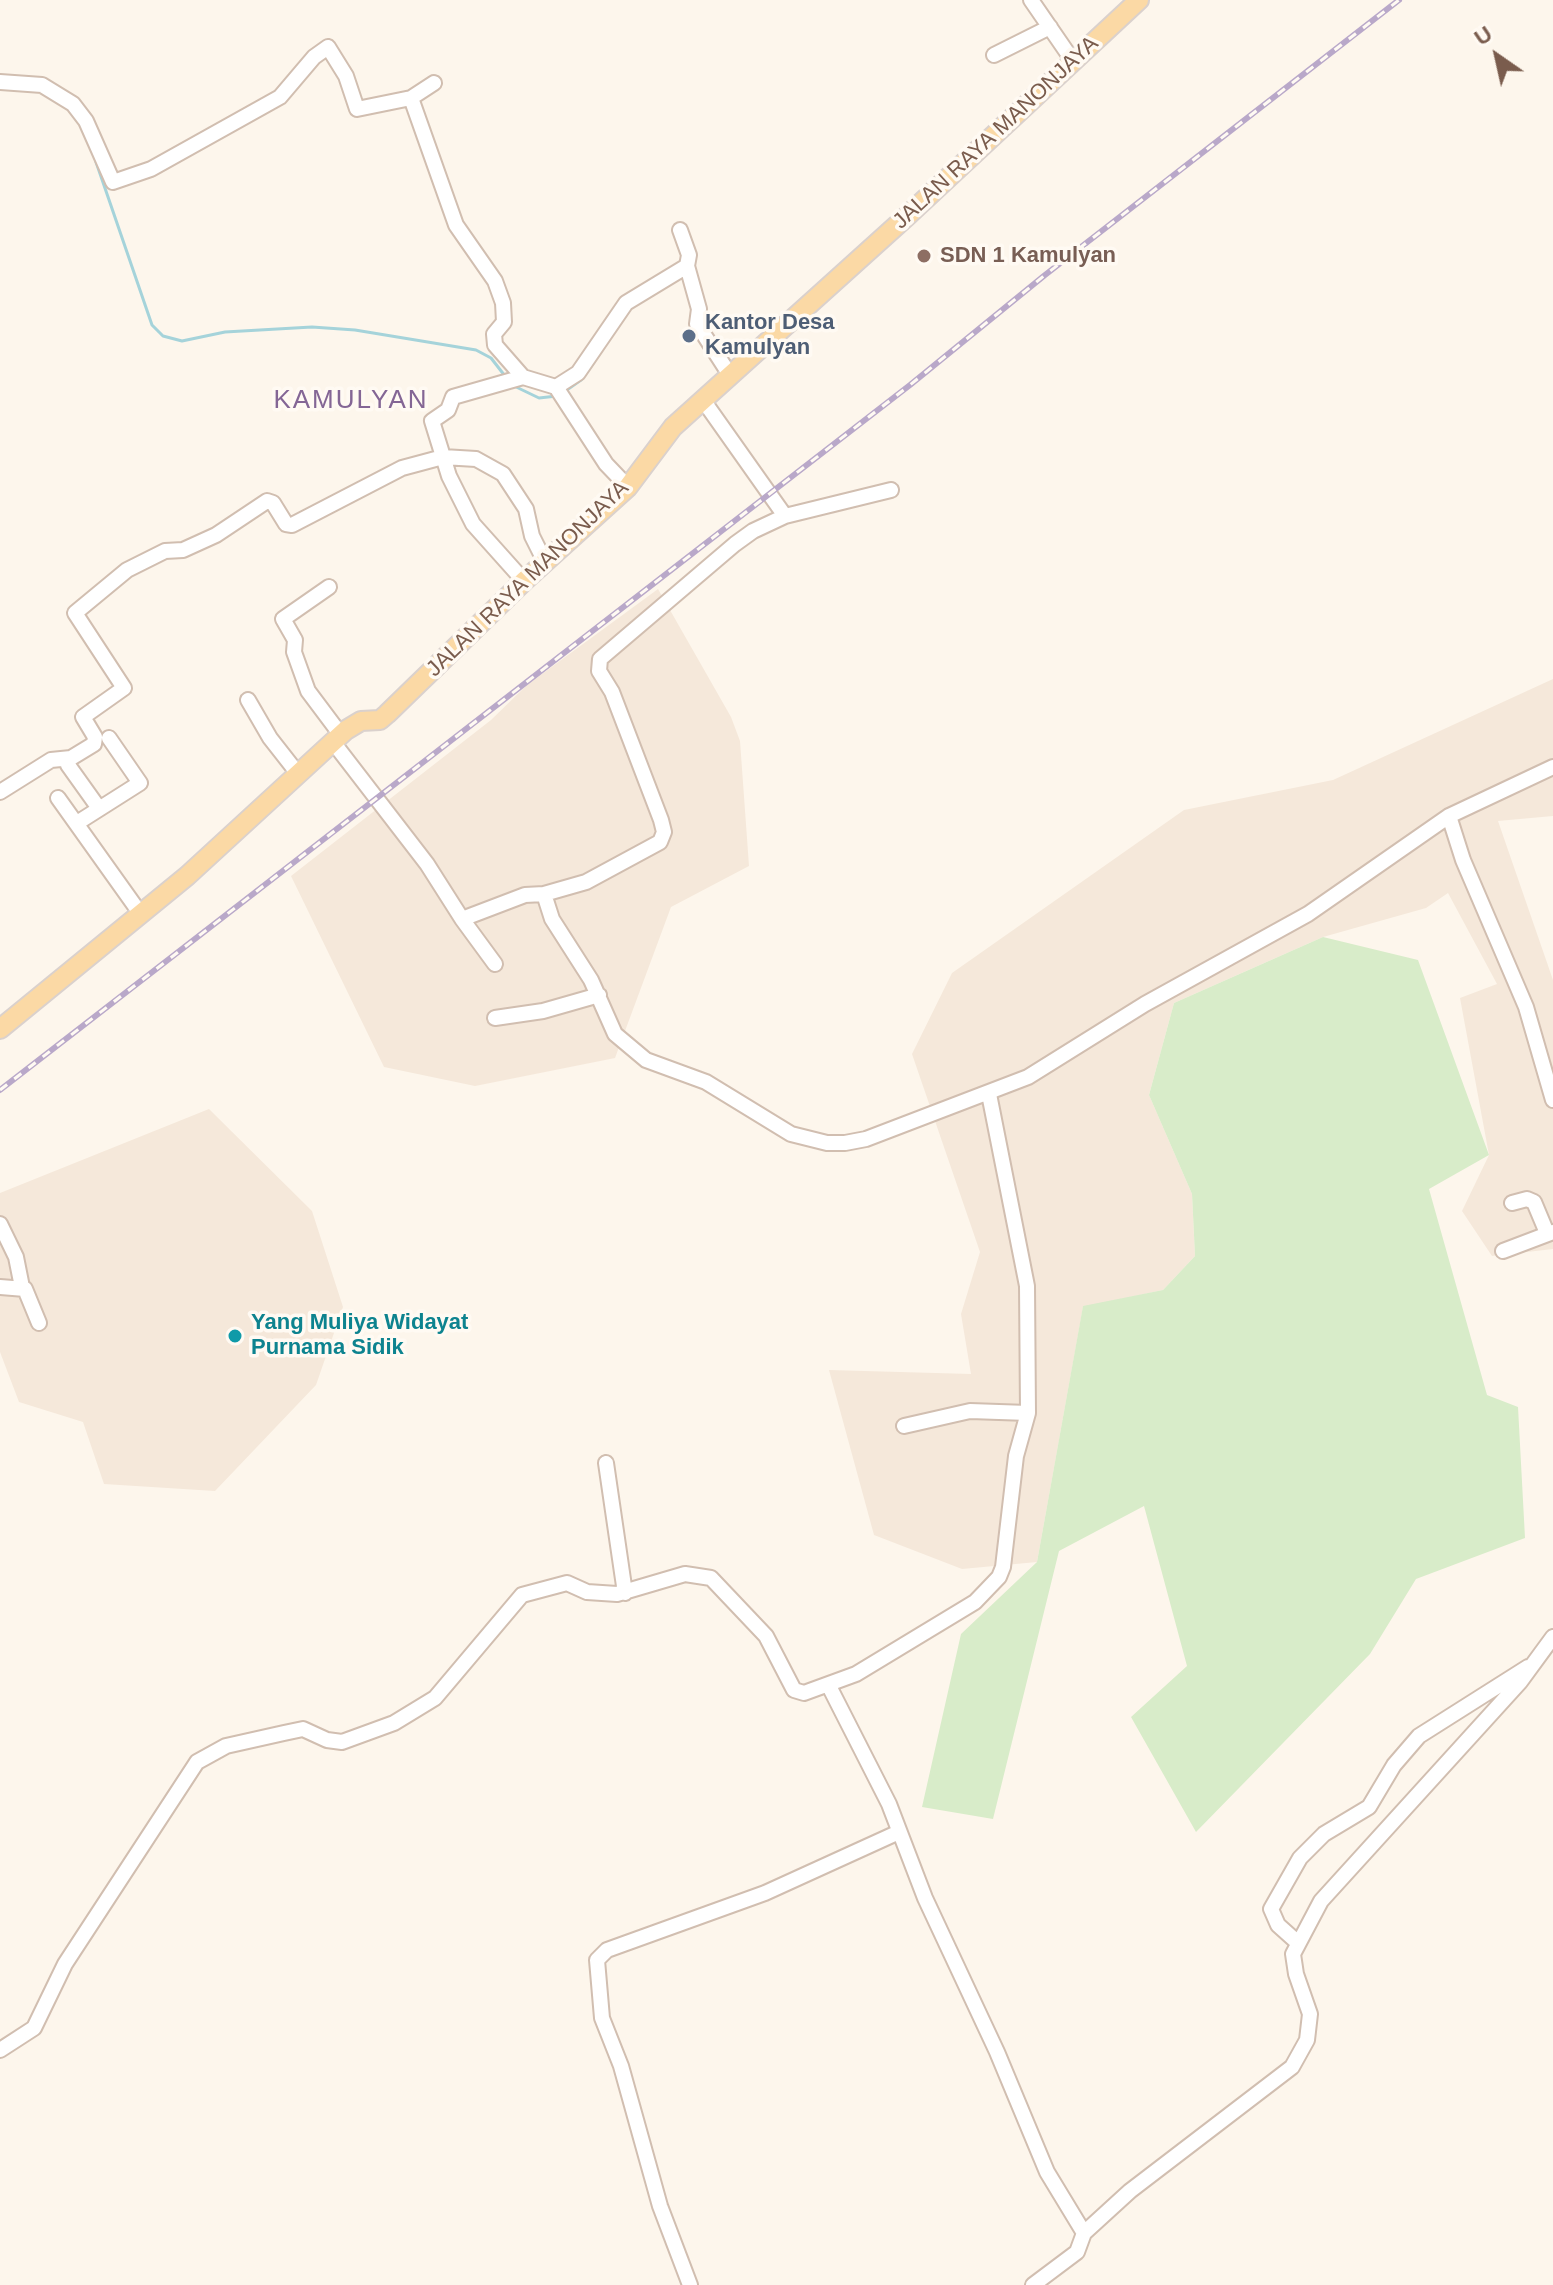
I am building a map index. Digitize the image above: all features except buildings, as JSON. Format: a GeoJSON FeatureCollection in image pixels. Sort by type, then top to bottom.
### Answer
{"type":"FeatureCollection","features":[{"type":"Feature","properties":{"kind":"main road","name":"JALAN RAYA MANONJAYA"},"geometry":{"type":"LineString","coordinates":[[0,1029],[187,876],[355,723],[383,718],[524,581],[628,487],[673,427],[1139,0]]}},
{"type":"Feature","properties":{"kind":"street"},"geometry":{"type":"LineString","coordinates":[[1031,0],[1073,61]]}},
{"type":"Feature","properties":{"kind":"street"},"geometry":{"type":"LineString","coordinates":[[994,55],[1050,27]]}},
{"type":"Feature","properties":{"kind":"street"},"geometry":{"type":"LineString","coordinates":[[0,82],[42,85],[73,104],[86,121],[113,182],[151,169],[280,97],[314,57],[328,47],[346,76],[357,109],[411,98],[434,83]]}},
{"type":"Feature","properties":{"kind":"street"},"geometry":{"type":"LineString","coordinates":[[411,98],[456,225],[495,281],[503,303],[504,322],[494,341],[514,381]]}},
{"type":"Feature","properties":{"kind":"street"},"geometry":{"type":"LineString","coordinates":[[680,230],[689,255],[687,266],[700,312],[697,324],[730,375]]}},
{"type":"Feature","properties":{"kind":"street"},"geometry":{"type":"LineString","coordinates":[[524,581],[473,524],[443,457],[434,418],[448,410],[453,397],[514,381],[556,387],[578,373],[626,303],[687,266]]}},
{"type":"Feature","properties":{"kind":"street"},"geometry":{"type":"LineString","coordinates":[[556,387],[606,464],[628,487]]}},
{"type":"Feature","properties":{"kind":"street"},"geometry":{"type":"LineString","coordinates":[[703,400],[785,516]]}},
{"type":"Feature","properties":{"kind":"street"},"geometry":{"type":"LineString","coordinates":[[0,792],[51,760],[71,758],[94,744],[95,737],[83,717],[124,688],[75,613],[127,570],[165,551],[183,550],[216,535],[267,501],[273,503],[286,524],[292,525],[380,478],[443,457],[476,459],[501,471],[524,506],[532,536],[545,562]]}},
{"type":"Feature","properties":{"kind":"street"},"geometry":{"type":"LineString","coordinates":[[462,919],[525,895],[544,894],[586,882],[633,859],[663,838],[658,810],[622,716],[599,671],[600,659],[753,531],[785,516],[891,490]]}},
{"type":"Feature","properties":{"kind":"street"},"geometry":{"type":"LineString","coordinates":[[329,587],[283,619],[295,640],[294,652],[308,691],[337,739],[495,964]]}},
{"type":"Feature","properties":{"kind":"street"},"geometry":{"type":"LineString","coordinates":[[248,700],[270,738],[299,775]]}},
{"type":"Feature","properties":{"kind":"street"},"geometry":{"type":"LineString","coordinates":[[68,765],[100,810],[140,783],[109,738]]}},
{"type":"Feature","properties":{"kind":"street"},"geometry":{"type":"LineString","coordinates":[[544,894],[558,931],[599,995],[615,1034],[646,1060],[706,1082],[775,1125],[806,1139],[827,1143],[866,1139],[1028,1077],[1145,1004],[1308,914],[1449,816],[1553,767]]}},
{"type":"Feature","properties":{"kind":"street"},"geometry":{"type":"LineString","coordinates":[[58,798],[140,913]]}},
{"type":"Feature","properties":{"kind":"street"},"geometry":{"type":"LineString","coordinates":[[77,823],[98,807]]}},
{"type":"Feature","properties":{"kind":"street"},"geometry":{"type":"LineString","coordinates":[[1449,816],[1463,860],[1547,1062],[1553,1100]]}},
{"type":"Feature","properties":{"kind":"street"},"geometry":{"type":"LineString","coordinates":[[495,1018],[558,1008],[599,995]]}},
{"type":"Feature","properties":{"kind":"street"},"geometry":{"type":"LineString","coordinates":[[0,2050],[34,2028],[65,1964],[155,1821],[197,1762],[209,1753],[303,1729],[335,1742],[365,1735],[435,1698],[522,1595],[567,1583],[587,1592],[625,1593],[685,1574],[711,1578],[766,1636],[794,1690],[808,1693],[829,1686],[975,1602],[999,1577],[1016,1456],[1028,1413],[1027,1286],[989,1094]]}},
{"type":"Feature","properties":{"kind":"street"},"geometry":{"type":"LineString","coordinates":[[1503,1251],[1550,1232],[1548,1216],[1530,1200],[1512,1203]]}},
{"type":"Feature","properties":{"kind":"street"},"geometry":{"type":"LineString","coordinates":[[0,1224],[16,1257],[22,1287],[39,1323]]}},
{"type":"Feature","properties":{"kind":"street"},"geometry":{"type":"LineString","coordinates":[[0,1287],[22,1287]]}},
{"type":"Feature","properties":{"kind":"street"},"geometry":{"type":"LineString","coordinates":[[904,1426],[970,1411],[1028,1413]]}},
{"type":"Feature","properties":{"kind":"street"},"geometry":{"type":"LineString","coordinates":[[606,1463],[625,1593]]}},
{"type":"Feature","properties":{"kind":"street"},"geometry":{"type":"LineString","coordinates":[[1033,2285],[1077,2252],[1084,2233],[1130,2191],[1292,2067],[1307,2040],[1310,2014],[1294,1963],[1297,1942],[1321,1901],[1538,1661],[1553,1637]]}},
{"type":"Feature","properties":{"kind":"street"},"geometry":{"type":"LineString","coordinates":[[1297,1942],[1278,1925],[1271,1906],[1312,1844],[1369,1807],[1399,1757],[1419,1736],[1538,1661]]}},
{"type":"Feature","properties":{"kind":"street"},"geometry":{"type":"LineString","coordinates":[[829,1686],[899,1832],[925,1898],[997,2052],[1031,2138],[1084,2233]]}},
{"type":"Feature","properties":{"kind":"street"},"geometry":{"type":"LineString","coordinates":[[690,2285],[660,2206],[621,2066],[602,2018],[597,1960],[607,1950],[765,1893],[899,1832]]}},
{"type":"Feature","properties":{"kind":"shaded area"},"geometry":{"type":"Polygon","coordinates":[[[658,589],[731,717],[740,741],[749,866],[671,907],[615,1058],[475,1086],[384,1067],[291,876],[491,720],[527,685],[658,589]]]}},
{"type":"Feature","properties":{"kind":"shaded area"},"geometry":{"type":"Polygon","coordinates":[[[1553,679],[1553,816],[1498,821],[1553,980],[1553,1249],[1492,1256],[1462,1211],[1489,1155],[1460,998],[1497,984],[1448,893],[1426,908],[1323,937],[1174,1003],[1149,1095],[1192,1194],[1195,1256],[1163,1290],[1083,1307],[1037,1562],[962,1569],[874,1535],[829,1370],[971,1374],[961,1314],[980,1252],[912,1054],[952,973],[1184,810],[1333,780],[1553,679]]]}},
{"type":"Feature","properties":{"kind":"shaded area"},"geometry":{"type":"Polygon","coordinates":[[[209,1109],[312,1211],[343,1307],[316,1385],[215,1491],[104,1484],[83,1422],[19,1402],[0,1352],[0,1193],[209,1109]]]}},
{"type":"Feature","properties":{"kind":"green space"},"geometry":{"type":"Polygon","coordinates":[[[1323,937],[1418,960],[1489,1155],[1429,1189],[1487,1395],[1518,1407],[1525,1538],[1416,1579],[1370,1654],[1196,1832],[1131,1717],[1187,1666],[1144,1506],[1059,1551],[993,1819],[922,1807],[961,1634],[1037,1562],[1083,1306],[1163,1290],[1195,1256],[1192,1194],[1149,1095],[1174,1003],[1323,937]]]}},
{"type":"Feature","properties":{"kind":"waterway"},"geometry":{"type":"LineString","coordinates":[[96,162],[152,325],[163,336],[182,341],[225,332],[312,327],[355,330],[476,350],[491,358],[505,376]]}},
{"type":"Feature","properties":{"kind":"waterway"},"geometry":{"type":"LineString","coordinates":[[564,392],[581,380],[594,362]]}},
{"type":"Feature","properties":{"kind":"waterway"},"geometry":{"type":"LineString","coordinates":[[512,385],[539,398],[557,396]]}},
{"type":"Feature","properties":{"kind":"railway"},"geometry":{"type":"LineString","coordinates":[[0,1090],[910,385],[1045,275],[1399,0]]}},
{"type":"Feature","properties":{"kind":"place","name":"SDN 1 Kamulyan"},"geometry":{"type":"Point","coordinates":[924,256]}},
{"type":"Feature","properties":{"kind":"place","name":"Kantor Desa Kamulyan"},"geometry":{"type":"Point","coordinates":[689,336]}},
{"type":"Feature","properties":{"kind":"place","name":"Yang Muliya Widayat Purnama Sidik"},"geometry":{"type":"Point","coordinates":[235,1336]}},
{"type":"Feature","properties":{"kind":"district","name":"KAMULYAN"},"geometry":{"type":"Point","coordinates":[351,401]}}]}
